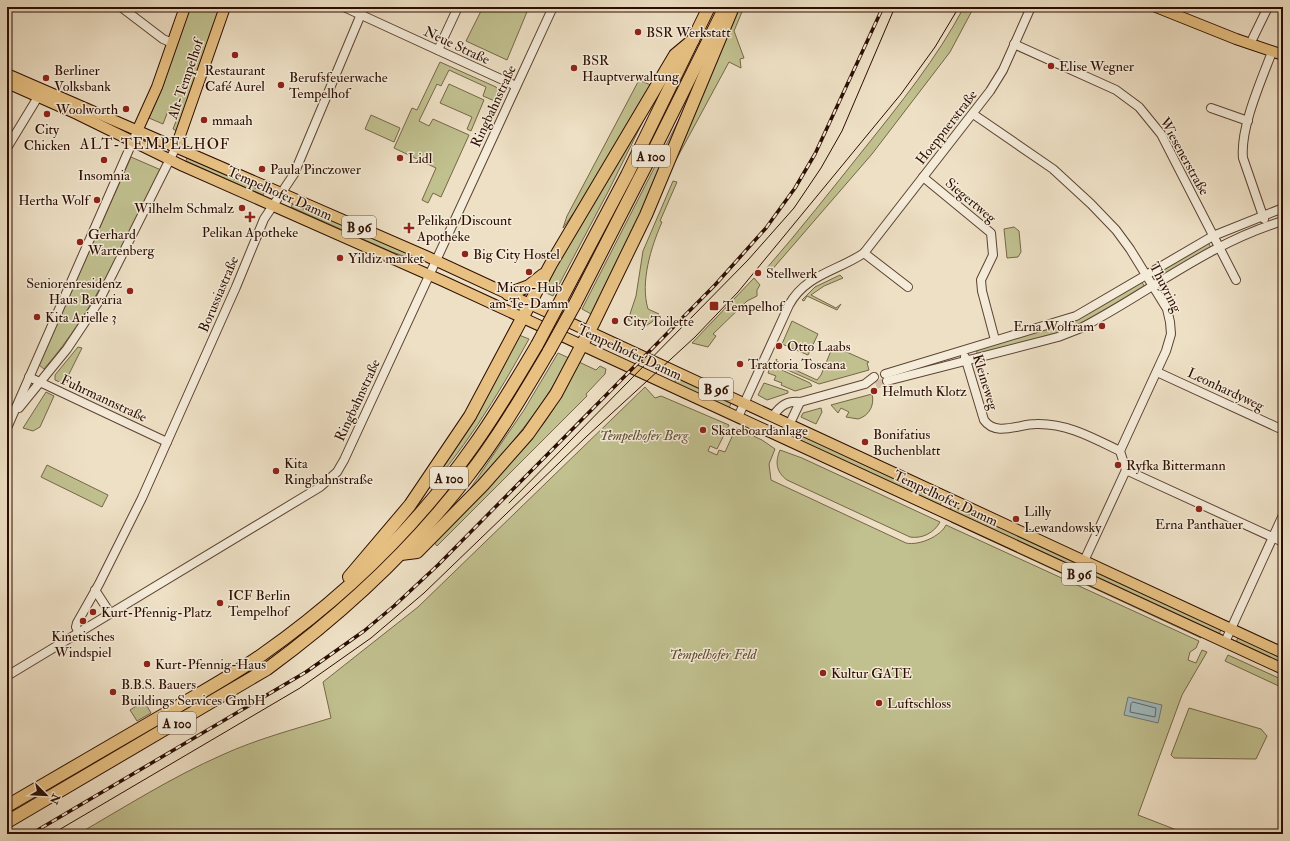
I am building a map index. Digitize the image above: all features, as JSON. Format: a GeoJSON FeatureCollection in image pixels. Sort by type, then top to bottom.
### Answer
{"type":"FeatureCollection","features":[{"type":"Feature","properties":{"kind":"highway","name":"A 100"},"geometry":{"type":"LineString","coordinates":[[7,806],[209,688],[256,658],[340,593],[376,560],[407,528],[452,474],[495,414],[537,345],[627,175],[709,7]]}},
{"type":"Feature","properties":{"kind":"highway","name":"A 100"},"geometry":{"type":"LineString","coordinates":[[7,822],[267,669],[313,634],[401,554],[468,475],[511,415],[549,351],[575,304],[656,146],[725,7]]}},
{"type":"Feature","properties":{"kind":"highway"},"geometry":{"type":"LineString","coordinates":[[401,554],[417,552],[504,462],[538,421],[556,394],[590,331],[646,215],[733,7]]}},
{"type":"Feature","properties":{"kind":"highway"},"geometry":{"type":"LineString","coordinates":[[340,593],[347,578],[410,505],[432,475],[470,416],[549,268],[675,55],[693,40]]}},
{"type":"Feature","properties":{"kind":"highway"},"geometry":{"type":"LineString","coordinates":[[508,294],[532,284],[549,268]]}},
{"type":"Feature","properties":{"kind":"main road","name":"Alt-Tempelhof"},"geometry":{"type":"LineString","coordinates":[[138,130],[157,87],[186,7]]}},
{"type":"Feature","properties":{"kind":"main road","name":"Alt-Tempelhof"},"geometry":{"type":"LineString","coordinates":[[176,147],[225,7]]}},
{"type":"Feature","properties":{"kind":"main road"},"geometry":{"type":"LineString","coordinates":[[1156,7],[1251,41],[1283,49]]}},
{"type":"Feature","properties":{"kind":"main road"},"geometry":{"type":"LineString","coordinates":[[1172,7],[1251,41],[1272,52],[1283,55]]}},
{"type":"Feature","properties":{"kind":"main road","name":"Tempelhofer Damm"},"geometry":{"type":"LineString","coordinates":[[7,74],[40,94],[171,159],[430,275],[1283,669]]}},
{"type":"Feature","properties":{"kind":"main road","name":"Tempelhofer Damm"},"geometry":{"type":"LineString","coordinates":[[7,83],[138,130],[436,261],[1283,653]]}},
{"type":"Feature","properties":{"kind":"main road"},"geometry":{"type":"LineString","coordinates":[[946,513],[951,499]]}},
{"type":"Feature","properties":{"kind":"street"},"geometry":{"type":"LineString","coordinates":[[122,7],[163,39],[172,43]]}},
{"type":"Feature","properties":{"kind":"street","name":"Neue Straße"},"geometry":{"type":"LineString","coordinates":[[344,7],[362,11],[438,50],[516,86]]}},
{"type":"Feature","properties":{"kind":"street"},"geometry":{"type":"LineString","coordinates":[[438,50],[458,7]]}},
{"type":"Feature","properties":{"kind":"street","name":"Ringbahnstraße"},"geometry":{"type":"LineString","coordinates":[[7,676],[320,487],[334,475],[344,460],[553,7]]}},
{"type":"Feature","properties":{"kind":"street","name":"Hoeppnerstraße"},"geometry":{"type":"LineString","coordinates":[[738,417],[789,305],[799,289],[812,280],[854,260],[864,253],[973,114],[1003,70],[1031,7]]}},
{"type":"Feature","properties":{"kind":"street"},"geometry":{"type":"LineString","coordinates":[[1251,41],[1268,7]]}},
{"type":"Feature","properties":{"kind":"street","name":"Borussiastraße"},"geometry":{"type":"LineString","coordinates":[[78,632],[76,625],[137,508],[236,287],[264,219],[294,174],[362,11]]}},
{"type":"Feature","properties":{"kind":"street","name":"Wiesenerstraße"},"geometry":{"type":"LineString","coordinates":[[1014,44],[1111,87],[1139,107],[1161,134],[1236,280]]}},
{"type":"Feature","properties":{"kind":"street"},"geometry":{"type":"LineString","coordinates":[[1267,226],[1243,158],[1242,148],[1248,121],[1272,52]]}},
{"type":"Feature","properties":{"kind":"street"},"geometry":{"type":"LineString","coordinates":[[7,148],[40,94]]}},
{"type":"Feature","properties":{"kind":"street"},"geometry":{"type":"LineString","coordinates":[[1211,108],[1248,121]]}},
{"type":"Feature","properties":{"kind":"street","name":"Thuyring"},"geometry":{"type":"LineString","coordinates":[[973,114],[1029,151],[1053,169],[1116,230],[1147,275],[1167,309],[1170,322],[1170,342],[1120,451]]}},
{"type":"Feature","properties":{"kind":"street","name":"Alt-Tempelhof"},"geometry":{"type":"LineString","coordinates":[[14,415],[29,377],[138,130]]}},
{"type":"Feature","properties":{"kind":"street","name":"Alt-Tempelhof"},"geometry":{"type":"LineString","coordinates":[[14,415],[78,334],[99,301],[176,147]]}},
{"type":"Feature","properties":{"kind":"street","name":"Siegertweg"},"geometry":{"type":"LineString","coordinates":[[923,177],[991,232],[993,255],[985,270],[982,285],[995,340]]}},
{"type":"Feature","properties":{"kind":"street"},"geometry":{"type":"LineString","coordinates":[[1283,208],[1213,236],[1076,316],[896,371],[886,378],[899,379],[1058,337],[1081,328],[1219,247],[1267,226],[1283,221]]}},
{"type":"Feature","properties":{"kind":"street"},"geometry":{"type":"LineString","coordinates":[[864,253],[908,286]]}},
{"type":"Feature","properties":{"kind":"street","name":"Kleineweg"},"geometry":{"type":"LineString","coordinates":[[963,350],[984,420],[991,428],[999,429],[1024,424],[1060,426],[1074,430],[1120,451]]}},
{"type":"Feature","properties":{"kind":"street"},"geometry":{"type":"LineString","coordinates":[[896,371],[899,379]]}},
{"type":"Feature","properties":{"kind":"street","name":"Leonhardyweg"},"geometry":{"type":"LineString","coordinates":[[1157,372],[1283,430]]}},
{"type":"Feature","properties":{"kind":"street","name":"Fuhrmannstraße"},"geometry":{"type":"LineString","coordinates":[[29,377],[167,442]]}},
{"type":"Feature","properties":{"kind":"street"},"geometry":{"type":"LineString","coordinates":[[773,416],[786,403],[800,402],[875,381]]}},
{"type":"Feature","properties":{"kind":"street"},"geometry":{"type":"LineString","coordinates":[[782,438],[800,402]]}},
{"type":"Feature","properties":{"kind":"street"},"geometry":{"type":"LineString","coordinates":[[7,428],[14,415]]}},
{"type":"Feature","properties":{"kind":"street"},"geometry":{"type":"LineString","coordinates":[[1078,574],[1126,470],[1120,451]]}},
{"type":"Feature","properties":{"kind":"street"},"geometry":{"type":"LineString","coordinates":[[1126,470],[1283,542]]}},
{"type":"Feature","properties":{"kind":"street"},"geometry":{"type":"LineString","coordinates":[[1225,642],[1283,515]]}},
{"type":"Feature","properties":{"kind":"street"},"geometry":{"type":"LineString","coordinates":[[95,590],[110,613]]}},
{"type":"Feature","properties":{"kind":"green space"},"geometry":{"type":"Polygon","coordinates":[[[190,7],[220,7],[177,131],[173,129],[178,116],[168,111],[163,124],[149,118],[163,85],[190,7]]]}},
{"type":"Feature","properties":{"kind":"green space"},"geometry":{"type":"Polygon","coordinates":[[[483,7],[529,7],[507,60],[466,41],[483,7]]]}},
{"type":"Feature","properties":{"kind":"green space"},"geometry":{"type":"Polygon","coordinates":[[[736,7],[744,7],[734,31],[744,58],[740,59],[741,68],[729,62],[670,171],[736,7]]]}},
{"type":"Feature","properties":{"kind":"green space"},"geometry":{"type":"Polygon","coordinates":[[[964,7],[974,7],[950,52],[872,154],[770,272],[766,269],[828,194],[917,80],[942,44],[964,7]]]}},
{"type":"Feature","properties":{"kind":"green space"},"geometry":{"type":"Polygon","coordinates":[[[440,62],[496,87],[501,95],[497,102],[483,96],[486,87],[449,70],[441,86],[437,84],[419,121],[429,126],[433,119],[469,135],[441,197],[433,193],[428,203],[422,200],[436,168],[394,148],[412,108],[417,110],[440,62]]]}},
{"type":"Feature","properties":{"kind":"green space"},"geometry":{"type":"Polygon","coordinates":[[[639,80],[653,86],[589,191],[563,228],[567,216],[639,80]]]}},
{"type":"Feature","properties":{"kind":"green space"},"geometry":{"type":"Polygon","coordinates":[[[449,84],[484,100],[471,131],[467,129],[472,117],[440,103],[449,84]]]}},
{"type":"Feature","properties":{"kind":"green space"},"geometry":{"type":"Polygon","coordinates":[[[657,93],[609,190],[553,296],[542,291],[657,93]]]}},
{"type":"Feature","properties":{"kind":"green space"},"geometry":{"type":"Polygon","coordinates":[[[689,100],[669,153],[593,315],[582,309],[689,100]]]}},
{"type":"Feature","properties":{"kind":"green space"},"geometry":{"type":"Polygon","coordinates":[[[371,115],[400,128],[394,142],[365,129],[371,115]]]}},
{"type":"Feature","properties":{"kind":"green space"},"geometry":{"type":"Polygon","coordinates":[[[131,157],[161,170],[122,248],[94,298],[79,323],[44,369],[39,365],[131,157]]]}},
{"type":"Feature","properties":{"kind":"green space"},"geometry":{"type":"Polygon","coordinates":[[[187,157],[265,191],[263,195],[186,161],[187,157]]]}},
{"type":"Feature","properties":{"kind":"green space"},"geometry":{"type":"Polygon","coordinates":[[[673,181],[677,182],[660,221],[662,222],[654,242],[646,276],[645,288],[648,309],[659,314],[652,322],[644,327],[628,320],[636,296],[643,251],[673,181]]]}},
{"type":"Feature","properties":{"kind":"green space"},"geometry":{"type":"Polygon","coordinates":[[[293,203],[422,259],[421,262],[392,252],[291,207],[293,203]]]}},
{"type":"Feature","properties":{"kind":"green space"},"geometry":{"type":"Polygon","coordinates":[[[1014,227],[1019,231],[1021,252],[1018,257],[1007,258],[1004,229],[1014,227]]]}},
{"type":"Feature","properties":{"kind":"green space"},"geometry":{"type":"Polygon","coordinates":[[[1208,242],[1211,248],[1158,279],[1155,273],[1208,242]]]}},
{"type":"Feature","properties":{"kind":"green space"},"geometry":{"type":"Polygon","coordinates":[[[840,275],[843,278],[824,286],[811,295],[836,308],[841,304],[837,310],[807,296],[804,301],[802,300],[815,287],[840,275]]]}},
{"type":"Feature","properties":{"kind":"green space"},"geometry":{"type":"Polygon","coordinates":[[[754,278],[760,285],[757,290],[757,296],[747,301],[713,334],[716,336],[708,347],[692,343],[754,278]]]}},
{"type":"Feature","properties":{"kind":"green space"},"geometry":{"type":"Polygon","coordinates":[[[1141,281],[1145,287],[1089,321],[1057,333],[978,356],[976,349],[1085,315],[1141,281]]]}},
{"type":"Feature","properties":{"kind":"green space"},"geometry":{"type":"Polygon","coordinates":[[[792,321],[818,334],[808,355],[782,344],[792,321]]]}},
{"type":"Feature","properties":{"kind":"green space"},"geometry":{"type":"Polygon","coordinates":[[[519,335],[529,339],[504,382],[464,445],[417,502],[519,335]]]}},
{"type":"Feature","properties":{"kind":"green space"},"geometry":{"type":"Polygon","coordinates":[[[833,346],[869,362],[867,363],[869,370],[819,384],[772,363],[777,359],[776,361],[817,380],[821,375],[833,346]]]}},
{"type":"Feature","properties":{"kind":"green space"},"geometry":{"type":"Polygon","coordinates":[[[78,347],[82,348],[64,384],[55,380],[55,375],[78,347]]]}},
{"type":"Feature","properties":{"kind":"green space"},"geometry":{"type":"Polygon","coordinates":[[[558,353],[569,358],[546,397],[520,433],[461,502],[524,410],[558,353]]]}},
{"type":"Feature","properties":{"kind":"green space"},"geometry":{"type":"Polygon","coordinates":[[[579,362],[596,370],[600,366],[606,369],[605,374],[586,394],[587,396],[437,546],[432,540],[504,469],[532,439],[549,416],[579,362]]]}},
{"type":"Feature","properties":{"kind":"green space"},"geometry":{"type":"Polygon","coordinates":[[[771,365],[810,383],[812,386],[795,391],[781,385],[782,383],[774,380],[776,376],[768,373],[771,365]]]}},
{"type":"Feature","properties":{"kind":"green space"},"geometry":{"type":"Polygon","coordinates":[[[677,376],[732,401],[729,408],[674,384],[677,376]]]}},
{"type":"Feature","properties":{"kind":"green space"},"geometry":{"type":"Polygon","coordinates":[[[764,383],[788,391],[788,393],[767,400],[758,395],[764,383]]]}},
{"type":"Feature","properties":{"kind":"green space","name":"Tempelhofer Feld"},"geometry":{"type":"Polygon","coordinates":[[[645,387],[655,398],[661,396],[729,425],[717,449],[710,446],[708,451],[717,455],[719,450],[725,452],[736,428],[762,440],[775,449],[769,464],[771,480],[906,543],[911,544],[923,542],[935,536],[946,525],[1199,641],[1196,648],[1190,652],[1188,660],[1196,663],[1202,650],[1207,652],[1182,695],[1138,815],[1187,834],[78,834],[167,783],[235,749],[262,739],[331,718],[323,682],[418,607],[645,387]]]}},
{"type":"Feature","properties":{"kind":"green space"},"geometry":{"type":"Polygon","coordinates":[[[46,392],[54,396],[40,427],[33,431],[23,428],[46,392]]]}},
{"type":"Feature","properties":{"kind":"green space"},"geometry":{"type":"Polygon","coordinates":[[[872,394],[872,406],[868,413],[862,418],[858,419],[846,417],[849,412],[841,408],[838,413],[831,405],[872,394]]]}},
{"type":"Feature","properties":{"kind":"green space"},"geometry":{"type":"Polygon","coordinates":[[[821,408],[822,412],[816,424],[801,417],[803,413],[821,408]]]}},
{"type":"Feature","properties":{"kind":"green space"},"geometry":{"type":"Polygon","coordinates":[[[794,431],[942,500],[940,505],[792,437],[794,431]]]}},
{"type":"Feature","properties":{"kind":"green space"},"geometry":{"type":"Polygon","coordinates":[[[780,450],[802,458],[940,522],[931,532],[923,536],[910,537],[787,480],[781,474],[777,463],[780,450]]]}},
{"type":"Feature","properties":{"kind":"green space"},"geometry":{"type":"Polygon","coordinates":[[[47,465],[108,495],[102,507],[41,477],[47,465]]]}},
{"type":"Feature","properties":{"kind":"green space"},"geometry":{"type":"Polygon","coordinates":[[[952,505],[1074,561],[1072,567],[950,510],[952,505]]]}},
{"type":"Feature","properties":{"kind":"green space"},"geometry":{"type":"Polygon","coordinates":[[[952,520],[1201,636],[1201,638],[951,522],[952,520]]]}},
{"type":"Feature","properties":{"kind":"green space"},"geometry":{"type":"Polygon","coordinates":[[[1091,568],[1221,629],[1219,635],[1088,574],[1091,568]]]}},
{"type":"Feature","properties":{"kind":"green space"},"geometry":{"type":"Polygon","coordinates":[[[1238,637],[1283,657],[1283,664],[1236,643],[1238,637]]]}},
{"type":"Feature","properties":{"kind":"green space"},"geometry":{"type":"Polygon","coordinates":[[[1228,655],[1283,680],[1283,688],[1225,661],[1228,655]]]}},
{"type":"Feature","properties":{"kind":"green space"},"geometry":{"type":"Polygon","coordinates":[[[144,701],[151,713],[137,721],[130,710],[144,701]]]}},
{"type":"Feature","properties":{"kind":"green space"},"geometry":{"type":"Polygon","coordinates":[[[1189,708],[1261,729],[1267,736],[1256,759],[1174,758],[1171,755],[1189,708]]]}},
{"type":"Feature","properties":{"kind":"water"},"geometry":{"type":"Polygon","coordinates":[[[1128,697],[1162,705],[1158,723],[1124,715],[1128,697]]]}},
{"type":"Feature","properties":{"kind":"tunnel"},"geometry":{"type":"LineString","coordinates":[[876,385],[887,381]]}},
{"type":"Feature","properties":{"kind":"tram line"},"geometry":{"type":"LineString","coordinates":[[509,503],[748,260],[794,208],[821,168],[842,131],[895,7]]}},
{"type":"Feature","properties":{"kind":"tram line"},"geometry":{"type":"LineString","coordinates":[[52,834],[300,688],[371,638],[424,593],[587,436],[695,337],[738,292],[901,94],[935,47],[959,7]]}},
{"type":"Feature","properties":{"kind":"railway"},"geometry":{"type":"LineString","coordinates":[[31,834],[306,672],[364,631],[394,606],[438,565],[715,285],[766,228],[795,188],[815,154],[883,7]]}},
{"type":"Feature","properties":{"kind":"place","name":"BSR Werkstatt"},"geometry":{"type":"Point","coordinates":[638,32]}},
{"type":"Feature","properties":{"kind":"place","name":"Restaurant Café Aurel"},"geometry":{"type":"Point","coordinates":[235,55]}},
{"type":"Feature","properties":{"kind":"place","name":"Elise Wegner"},"geometry":{"type":"Point","coordinates":[1051,66]}},
{"type":"Feature","properties":{"kind":"place","name":"BSR Hauptverwaltung"},"geometry":{"type":"Point","coordinates":[574,68]}},
{"type":"Feature","properties":{"kind":"place","name":"Berliner Volksbank"},"geometry":{"type":"Point","coordinates":[46,78]}},
{"type":"Feature","properties":{"kind":"place","name":"Berufsfeuerwache Tempelhof"},"geometry":{"type":"Point","coordinates":[281,85]}},
{"type":"Feature","properties":{"kind":"place","name":"Woolworth"},"geometry":{"type":"Point","coordinates":[126,109]}},
{"type":"Feature","properties":{"kind":"place","name":"City Chicken"},"geometry":{"type":"Point","coordinates":[47,114]}},
{"type":"Feature","properties":{"kind":"place","name":"mmaah"},"geometry":{"type":"Point","coordinates":[204,120]}},
{"type":"Feature","properties":{"kind":"place","name":"Lidl"},"geometry":{"type":"Point","coordinates":[400,158]}},
{"type":"Feature","properties":{"kind":"place","name":"Insomnia"},"geometry":{"type":"Point","coordinates":[104,160]}},
{"type":"Feature","properties":{"kind":"place","name":"Paula Pinczower"},"geometry":{"type":"Point","coordinates":[262,169]}},
{"type":"Feature","properties":{"kind":"place","name":"Hertha Wolf"},"geometry":{"type":"Point","coordinates":[97,200]}},
{"type":"Feature","properties":{"kind":"place","name":"Wilhelm Schmalz"},"geometry":{"type":"Point","coordinates":[242,208]}},
{"type":"Feature","properties":{"kind":"place","name":"Pelikan Apotheke"},"geometry":{"type":"Point","coordinates":[250,217]}},
{"type":"Feature","properties":{"kind":"place","name":"Pelikan Discount Apotheke"},"geometry":{"type":"Point","coordinates":[409,228]}},
{"type":"Feature","properties":{"kind":"place","name":"Gerhard Wartenberg"},"geometry":{"type":"Point","coordinates":[80,242]}},
{"type":"Feature","properties":{"kind":"place","name":"Big City Hostel"},"geometry":{"type":"Point","coordinates":[465,254]}},
{"type":"Feature","properties":{"kind":"place","name":"Yildiz market"},"geometry":{"type":"Point","coordinates":[340,258]}},
{"type":"Feature","properties":{"kind":"place","name":"Micro-Hub am Te-Damm"},"geometry":{"type":"Point","coordinates":[529,272]}},
{"type":"Feature","properties":{"kind":"place","name":"Stellwerk"},"geometry":{"type":"Point","coordinates":[758,273]}},
{"type":"Feature","properties":{"kind":"place","name":"Seniorenresidenz Haus Bavaria"},"geometry":{"type":"Point","coordinates":[130,291]}},
{"type":"Feature","properties":{"kind":"place","name":"Tempelhof"},"geometry":{"type":"Point","coordinates":[714,306]}},
{"type":"Feature","properties":{"kind":"place","name":"Kita Arielle 3"},"geometry":{"type":"Point","coordinates":[37,317]}},
{"type":"Feature","properties":{"kind":"place","name":"City Toilette"},"geometry":{"type":"Point","coordinates":[615,321]}},
{"type":"Feature","properties":{"kind":"place","name":"Erna Wolfram"},"geometry":{"type":"Point","coordinates":[1102,326]}},
{"type":"Feature","properties":{"kind":"place","name":"Otto Laabs"},"geometry":{"type":"Point","coordinates":[779,346]}},
{"type":"Feature","properties":{"kind":"place","name":"Trattoria Toscana"},"geometry":{"type":"Point","coordinates":[740,364]}},
{"type":"Feature","properties":{"kind":"place","name":"Helmuth Klotz"},"geometry":{"type":"Point","coordinates":[874,391]}},
{"type":"Feature","properties":{"kind":"place","name":"Skateboardanlage"},"geometry":{"type":"Point","coordinates":[703,430]}},
{"type":"Feature","properties":{"kind":"place","name":"Bonifatius Buchenblatt"},"geometry":{"type":"Point","coordinates":[865,442]}},
{"type":"Feature","properties":{"kind":"place","name":"Ryfka Bittermann"},"geometry":{"type":"Point","coordinates":[1118,465]}},
{"type":"Feature","properties":{"kind":"place","name":"Kita Ringbahnstraße"},"geometry":{"type":"Point","coordinates":[276,471]}},
{"type":"Feature","properties":{"kind":"place","name":"Erna Panthauer"},"geometry":{"type":"Point","coordinates":[1199,509]}},
{"type":"Feature","properties":{"kind":"place","name":"Lilly Lewandowsky"},"geometry":{"type":"Point","coordinates":[1016,519]}},
{"type":"Feature","properties":{"kind":"place","name":"ICF Berlin Tempelhof"},"geometry":{"type":"Point","coordinates":[220,603]}},
{"type":"Feature","properties":{"kind":"place","name":"Kurt-Pfennig-Platz"},"geometry":{"type":"Point","coordinates":[93,612]}},
{"type":"Feature","properties":{"kind":"place","name":"Kinetisches Windspiel"},"geometry":{"type":"Point","coordinates":[83,621]}},
{"type":"Feature","properties":{"kind":"place","name":"Kurt-Pfennig-Haus"},"geometry":{"type":"Point","coordinates":[147,664]}},
{"type":"Feature","properties":{"kind":"place","name":"Kultur GATE"},"geometry":{"type":"Point","coordinates":[823,673]}},
{"type":"Feature","properties":{"kind":"place","name":"B.B.S. Bauers Buildings Services GmbH"},"geometry":{"type":"Point","coordinates":[113,692]}},
{"type":"Feature","properties":{"kind":"place","name":"Luftschloss"},"geometry":{"type":"Point","coordinates":[879,703]}},
{"type":"Feature","properties":{"kind":"district","name":"ALT-TEMPELHOF"},"geometry":{"type":"Point","coordinates":[155,144]}},
{"type":"Feature","properties":{"kind":"park label","name":"Tempelhofer Berg"},"geometry":{"type":"Point","coordinates":[644,435]}}]}
